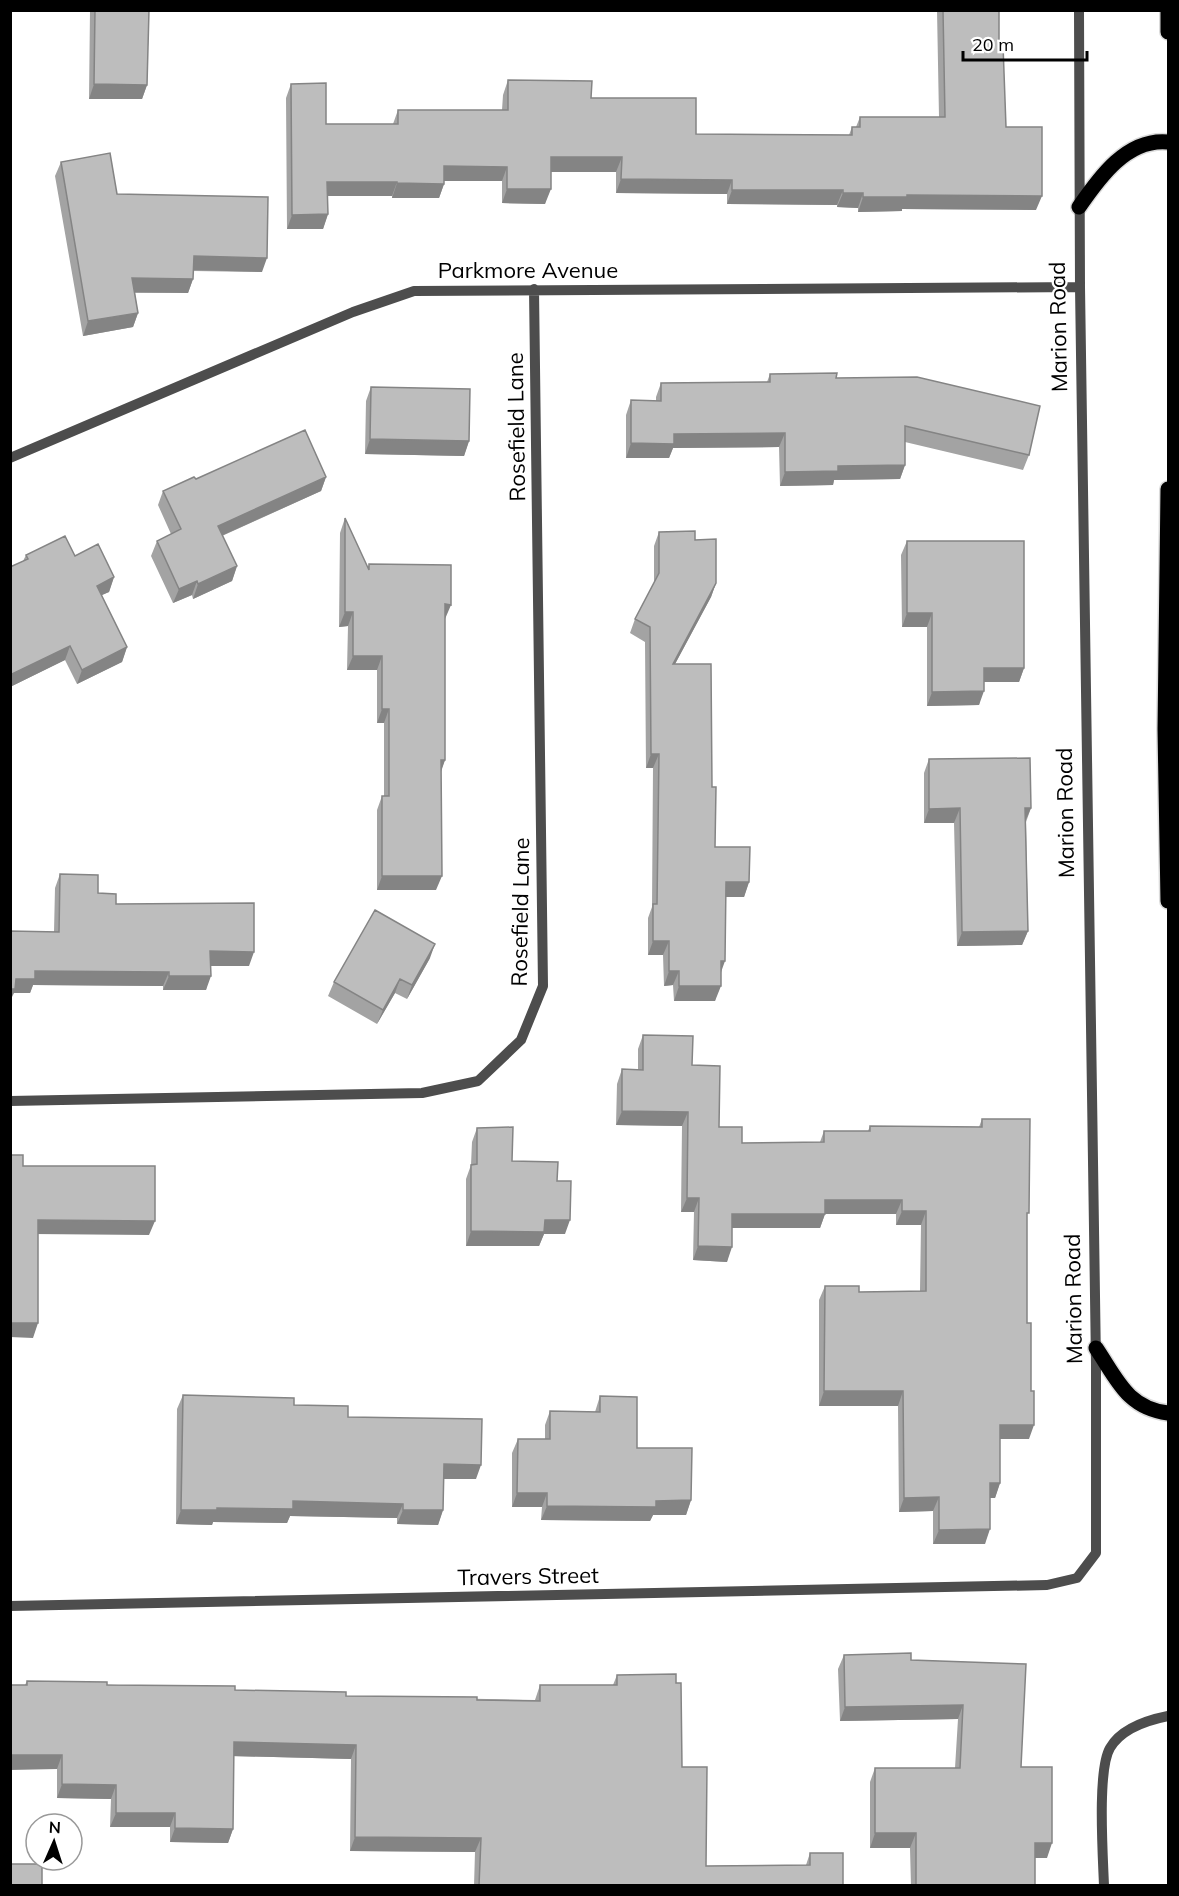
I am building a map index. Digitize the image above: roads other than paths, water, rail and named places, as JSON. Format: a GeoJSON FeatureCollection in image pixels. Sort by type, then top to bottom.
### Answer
{"type":"FeatureCollection","features":[{"type":"Feature","properties":{"kind":"main road"},"geometry":{"type":"LineString","coordinates":[[1167,10],[1168,32]]}},
{"type":"Feature","properties":{"kind":"main road"},"geometry":{"type":"LineString","coordinates":[[1079,207],[1097,181],[1113,164],[1148,143],[1168,142]]}},
{"type":"Feature","properties":{"kind":"main road"},"geometry":{"type":"LineString","coordinates":[[1168,489],[1168,901]]}},
{"type":"Feature","properties":{"kind":"main road"},"geometry":{"type":"LineString","coordinates":[[1096,1348],[1134,1401],[1148,1409],[1168,1413]]}},
{"type":"Feature","properties":{"kind":"street","name":"Marion Road"},"geometry":{"type":"LineString","coordinates":[[1047,1585],[1077,1578],[1096,1553],[1096,1348],[1080,286],[1079,10]]}},
{"type":"Feature","properties":{"kind":"street","name":"Parkmore Avenue"},"geometry":{"type":"LineString","coordinates":[[10,459],[353,312],[414,291],[1080,286]]}},
{"type":"Feature","properties":{"kind":"street","name":"Rosefield Lane"},"geometry":{"type":"LineString","coordinates":[[10,1101],[422,1093],[478,1081],[521,1040],[543,986],[534,289]]}},
{"type":"Feature","properties":{"kind":"street","name":"Travers Street"},"geometry":{"type":"LineString","coordinates":[[10,1606],[1047,1585]]}},
{"type":"Feature","properties":{"kind":"street"},"geometry":{"type":"LineString","coordinates":[[1104,1886],[1102,1780],[1106,1756],[1124,1733],[1168,1716]]}}]}
